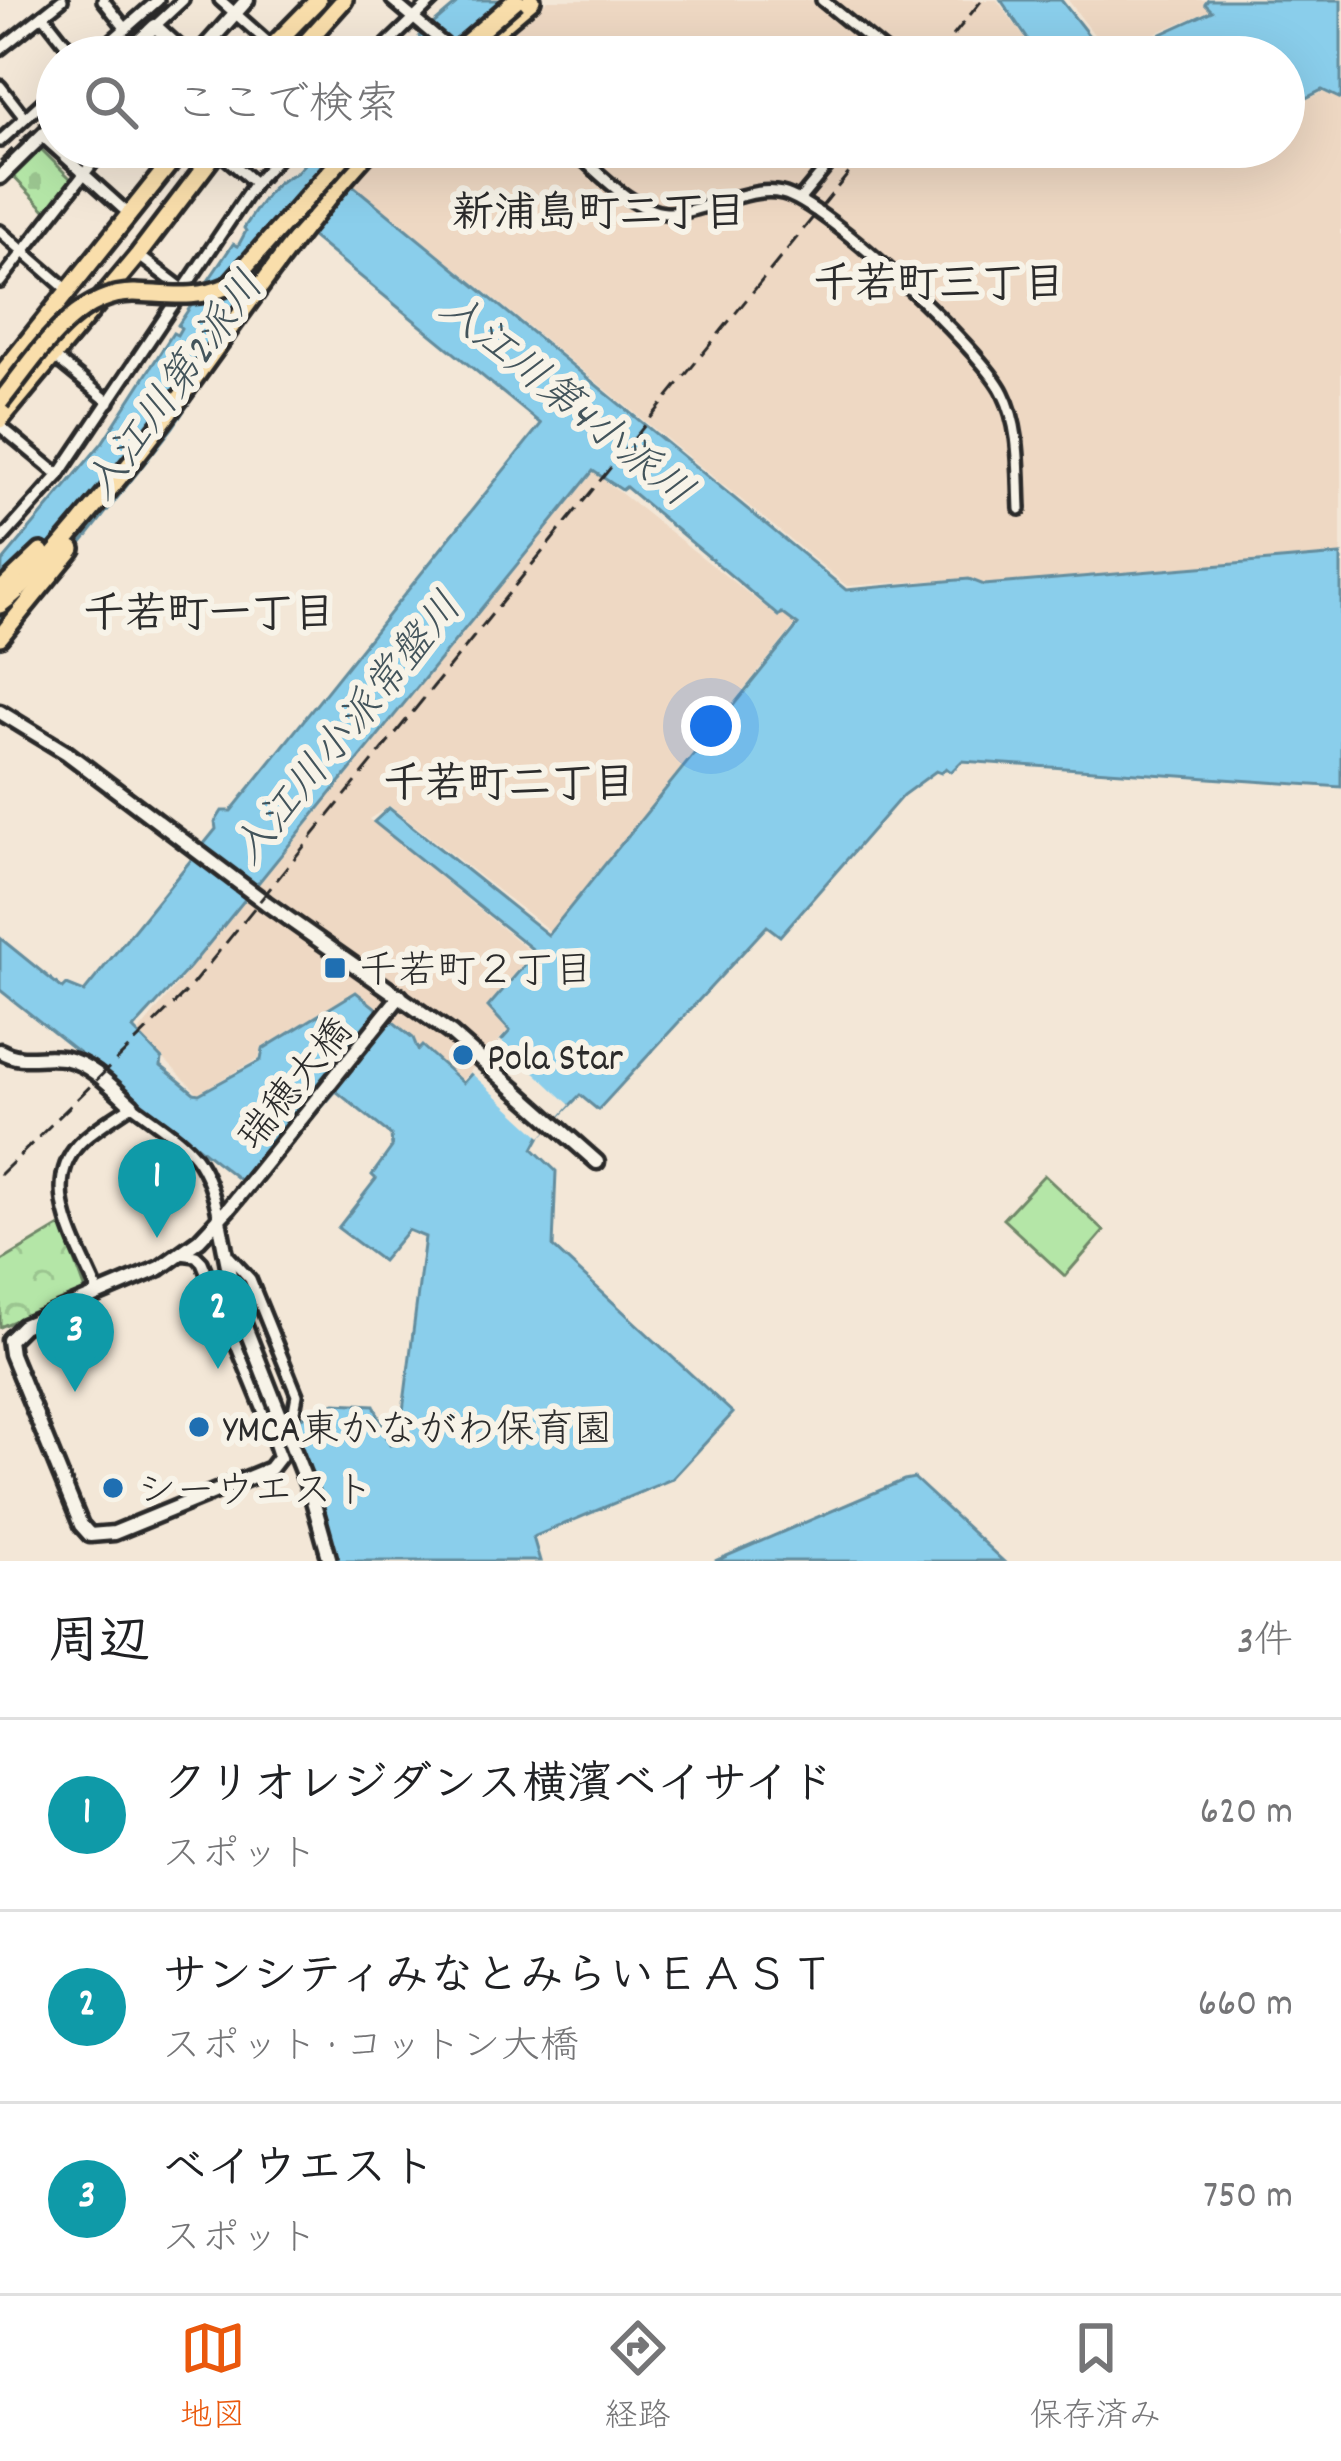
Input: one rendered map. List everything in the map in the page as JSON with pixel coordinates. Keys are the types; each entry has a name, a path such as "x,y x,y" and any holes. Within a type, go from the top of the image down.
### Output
{"highway":[{"path":"283,36 318,0"},
{"path":"309,36 330,7 344,0"},
{"path":"474,36 516,0"},
{"path":"488,36 532,0"},
{"path":"3,365 70,292 167,168"},
{"path":"0,423 204,168"},
{"path":"0,402 64,326 96,301 122,294 201,295 228,286 337,168"},
{"path":"0,591 34,560 132,448 339,168"},
{"path":"0,637 126,484 305,226 355,168"},
{"path":"125,223 141,251"},
{"path":"0,605 40,568 166,421"}],"street":[{"path":"0,49 62,0"},
{"path":"144,36 183,0"},
{"path":"220,0 254,36"},
{"path":"214,36 247,0"},
{"path":"392,0 434,36"},
{"path":"393,36 433,0"},
{"path":"822,0 866,36"},
{"path":"110,2 126,29"},
{"path":"118,36 152,2"},
{"path":"43,15 60,36"},
{"path":"154,26 167,36"},
{"path":"0,86 25,118"},
{"path":"0,141 36,108"},
{"path":"0,177 36,142"},
{"path":"74,168 125,223"},
{"path":"0,282 90,168"},
{"path":"239,168 255,183"},
{"path":"0,541 58,475 269,168"},
{"path":"595,168 639,204 662,213 686,212 756,192 780,192 800,199 903,282 992,371 1016,427 1019,509"},
{"path":"800,199 826,168"},
{"path":"0,231 70,292"},
{"path":"141,251 184,290"},
{"path":"54,356 109,402"},
{"path":"0,423 58,475"},
{"path":"0,712 67,754 400,996 597,1162"},
{"name":"瑞穂大橋","path":"219,1220 400,996"},
{"path":"1,1051 25,1061 74,1060 200,1160 219,1220 235,1301 312,1497 330,1561"},
{"path":"99,1295 63,1208 62,1180 80,1143 133,1105"},
{"path":"182,1254 202,1262 280,1456 270,1469 114,1533 88,1534 9,1343 20,1328 160,1268 219,1220"},
{"path":"223,1249 250,1279 297,1395 294,1411 277,1421 274,1437"},
{"path":"264,1414 277,1421"}],"shaded area":[{"path":"548,0 997,0 1024,36 509,36"},
{"path":"1068,0 1205,0 1203,4 1211,10 1149,36 1095,36"},
{"path":"1323,92 1341,100 1341,554 984,584 968,578 847,586 351,182 366,168 1305,168 1305,100"},
{"path":"594,472 778,617 782,613 796,624 550,931 390,806 369,819 532,953 486,1007 509,1029 461,1081 355,991 261,1048 259,1058 198,1093 138,1033"}],"green space":[{"path":"36,146 36,168 60,168 73,181 48,213 9,172"},
{"path":"1044,1175 1104,1231 1065,1276 1003,1219"},
{"path":"62,1225 86,1291 0,1327 0,1262"}],"water":[{"path":"461,0 538,0 496,36 419,36"},
{"path":"1001,0 1061,0 1089,36 1026,36"},
{"path":"1208,0 1341,0 1341,99 1322,90 1305,98 1305,36 1157,36 1212,11 1205,4"},
{"path":"301,168 363,168 350,183 846,590 969,579 984,585 1341,555 1341,787 962,761 951,772 946,768 936,771 903,795 780,936 767,926 598,1110 580,1095 540,1136 533,1149 556,1171 553,1247 733,1413 672,1479 533,1537 540,1561 327,1561 296,1449 296,1419 335,1403 374,1405 390,1445 399,1443 425,1237 408,1230 382,1261 338,1228 376,1179 372,1175 392,1147 391,1135 336,1091 251,1189 0,990 0,938 63,989 67,985 84,992 216,829 222,811 231,811 541,424 305,231 173,427 0,647 2,562 102,443 233,244 238,246 262,202","holes":["593,471 622,490 626,487 779,616 782,613 798,625 548,935 389,808 374,822 536,952 488,1007 510,1031 463,1083 422,1046 418,1050 413,1038 356,992 263,1049 261,1060 194,1093 161,1066 162,1059 133,1029 190,967"]},
{"path":"914,1478 1003,1561 715,1561 904,1480"}],"pier":[{"path":"500,1040 570,1105 541,1137 470,1072"}],"railway":[{"path":"133,36 172,0"},
{"path":"953,36 982,0"},
{"path":"0,161 36,127"},
{"path":"0,1175 187,991 853,168"}],"place":[{"name":"千若町２丁目","path":"335,968"},
{"name":"Pola Star","path":"463,1055"},
{"name":"クリオレジダンス横濱ベイサイド","path":"157,1238"},
{"name":"サンシティみなとみらいＥＡＳＴ","path":"218,1369"},
{"name":"ベイウエスト","path":"75,1392"},
{"name":"YMCA東かながわ保育園","path":"199,1427"},
{"name":"シーウエスト","path":"113,1488"}],"district":[{"name":"新浦島町二丁目","path":"599,210"},
{"name":"千若町三丁目","path":"939,281"},
{"name":"千若町一丁目","path":"209,611"},
{"name":"千若町二丁目","path":"509,781"}],"water label":[{"name":"入江川第2派川","path":"172,384"},
{"name":"入江川第4小派川","path":"568,398"},
{"name":"入江川小派常盤川","path":"345,727"}]}
